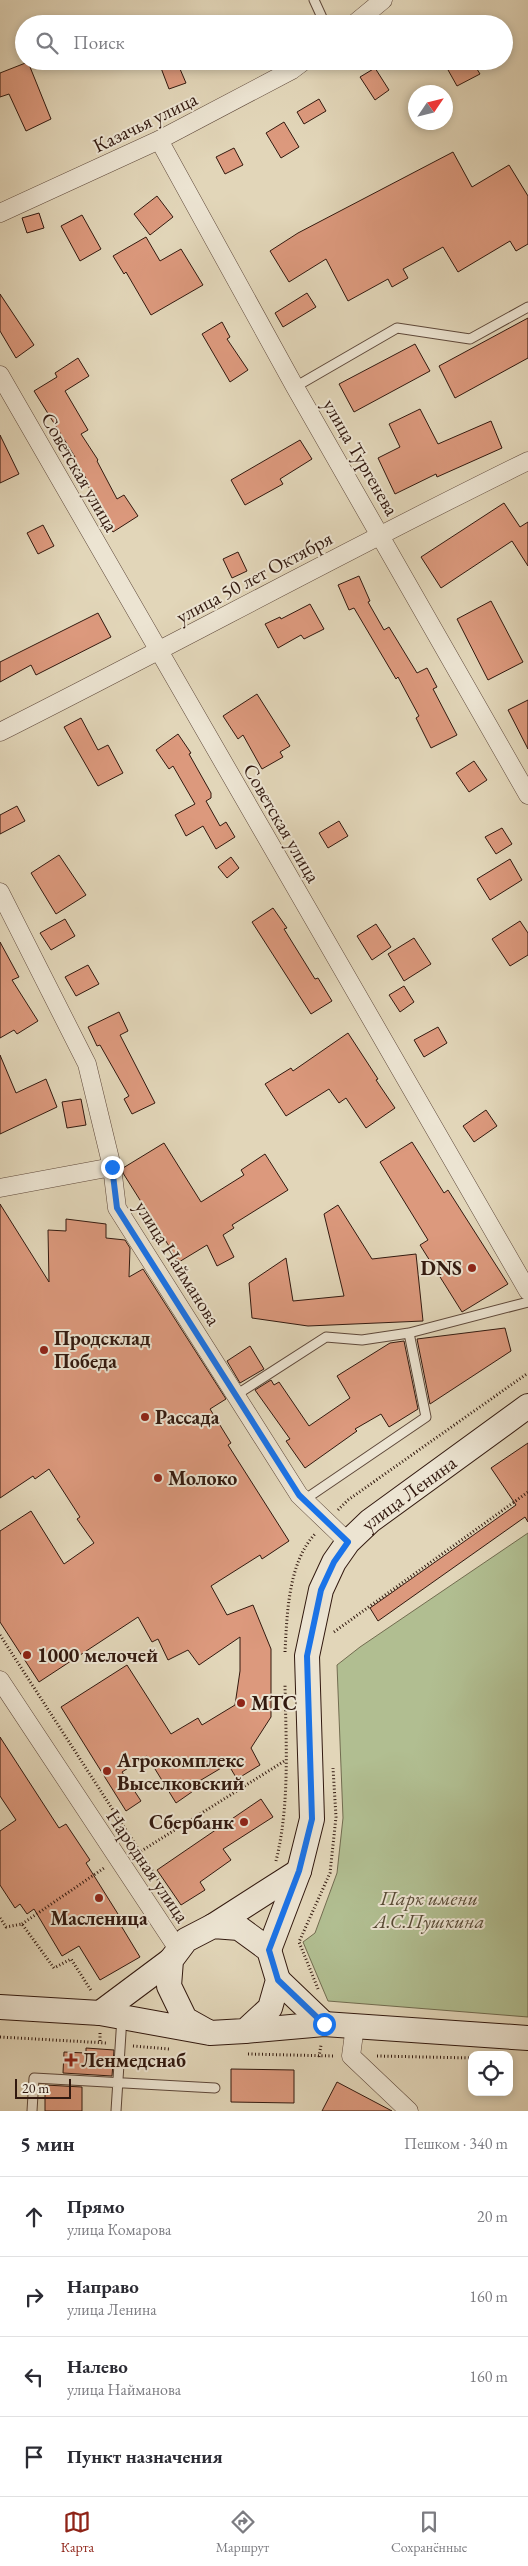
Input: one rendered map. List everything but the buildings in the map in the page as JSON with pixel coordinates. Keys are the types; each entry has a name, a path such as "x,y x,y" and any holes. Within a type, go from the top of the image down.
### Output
{"street":[{"path":"365,15 384,0"},
{"name":"Казачья улица","path":"0,213 159,140 292,70"},
{"name":"улица Тургенева","path":"159,140 295,387 528,795"},
{"name":"Советская улица","path":"0,375 528,1291"},
{"name":"улица 50 лет Октября","path":"0,732 159,652 380,533 528,460"},
{"name":"улица Найманова","path":"0,892 87,1064 112,1167 117,1208 304,1500 348,1542"},
{"path":"0,1188 112,1167"},
{"name":"улица Ленина","path":"269,1950 299,1871 312,1819 307,1656 321,1590 334,1562 348,1542 370,1521 528,1406"},
{"name":"Народная улица","path":"0,1680 121,1864 173,1949"},
{"path":"105,2007 173,1949 299,1871"},
{"path":"213,1926 239,1928 269,1950 278,1980 324,2024"},
{"path":"173,1949 169,1986 185,2019 210,2033"},
{"path":"244,2031 270,2008 278,1980"},
{"path":"0,2007 105,2007 210,2033 324,2024 528,2038"},
{"path":"355,2026 351,2056 409,2111"}],"lane":[{"path":"314,0 321,15"},
{"path":"295,387 398,328 470,339 528,307"},
{"path":"236,1395 326,1337 362,1340 409,1333 528,1302"},
{"path":"304,1500 426,1417 409,1333"},
{"path":"105,2007 118,2083 116,2111"},
{"path":"32,2111 34,2078 215,2088"}],"path":[{"path":"284,1656 288,1602 307,1543 348,1500 528,1373"},
{"path":"331,1633 528,1492"},
{"path":"0,1635 141,1851 186,1924 173,1949"},
{"path":"273,1870 282,1837 286,1760 285,1684"},
{"path":"0,1918 6,1927 22,1924 104,1868 121,1864 286,1760"},
{"path":"320,1994 299,1942 330,1873 336,1817 333,1760"},
{"path":"22,1924 54,1968 71,1959 105,2007"},
{"path":"100,1988 105,2007 100,2043"}],"green space":[{"name":"Парк имени А.С.Пушкина","path":"528,1533 528,2017 328,2001 303,1942 315,1933 337,1873 343,1818 337,1665 360,1647"}],"place":[{"name":"DNS","path":"472,1268"},
{"name":"Продсклад Победа","path":"44,1350"},
{"name":"Рассада","path":"145,1417"},
{"name":"Молоко","path":"158,1478"},
{"name":"1000 мелочей","path":"27,1655"},
{"name":"МТС","path":"241,1703"},
{"name":"Агрокомплекс Выселковский","path":"107,1771"},
{"name":"Сбербанк","path":"244,1822"},
{"name":"Масленица","path":"99,1898"},
{"name":"Ленмедснаб","path":"71,2060"}],"route":[{"path":"112,1167 117,1208 299,1495 326,1523 348,1542 334,1562 321,1590 307,1656 312,1819 299,1871 269,1950 278,1980 324,2024"}]}
